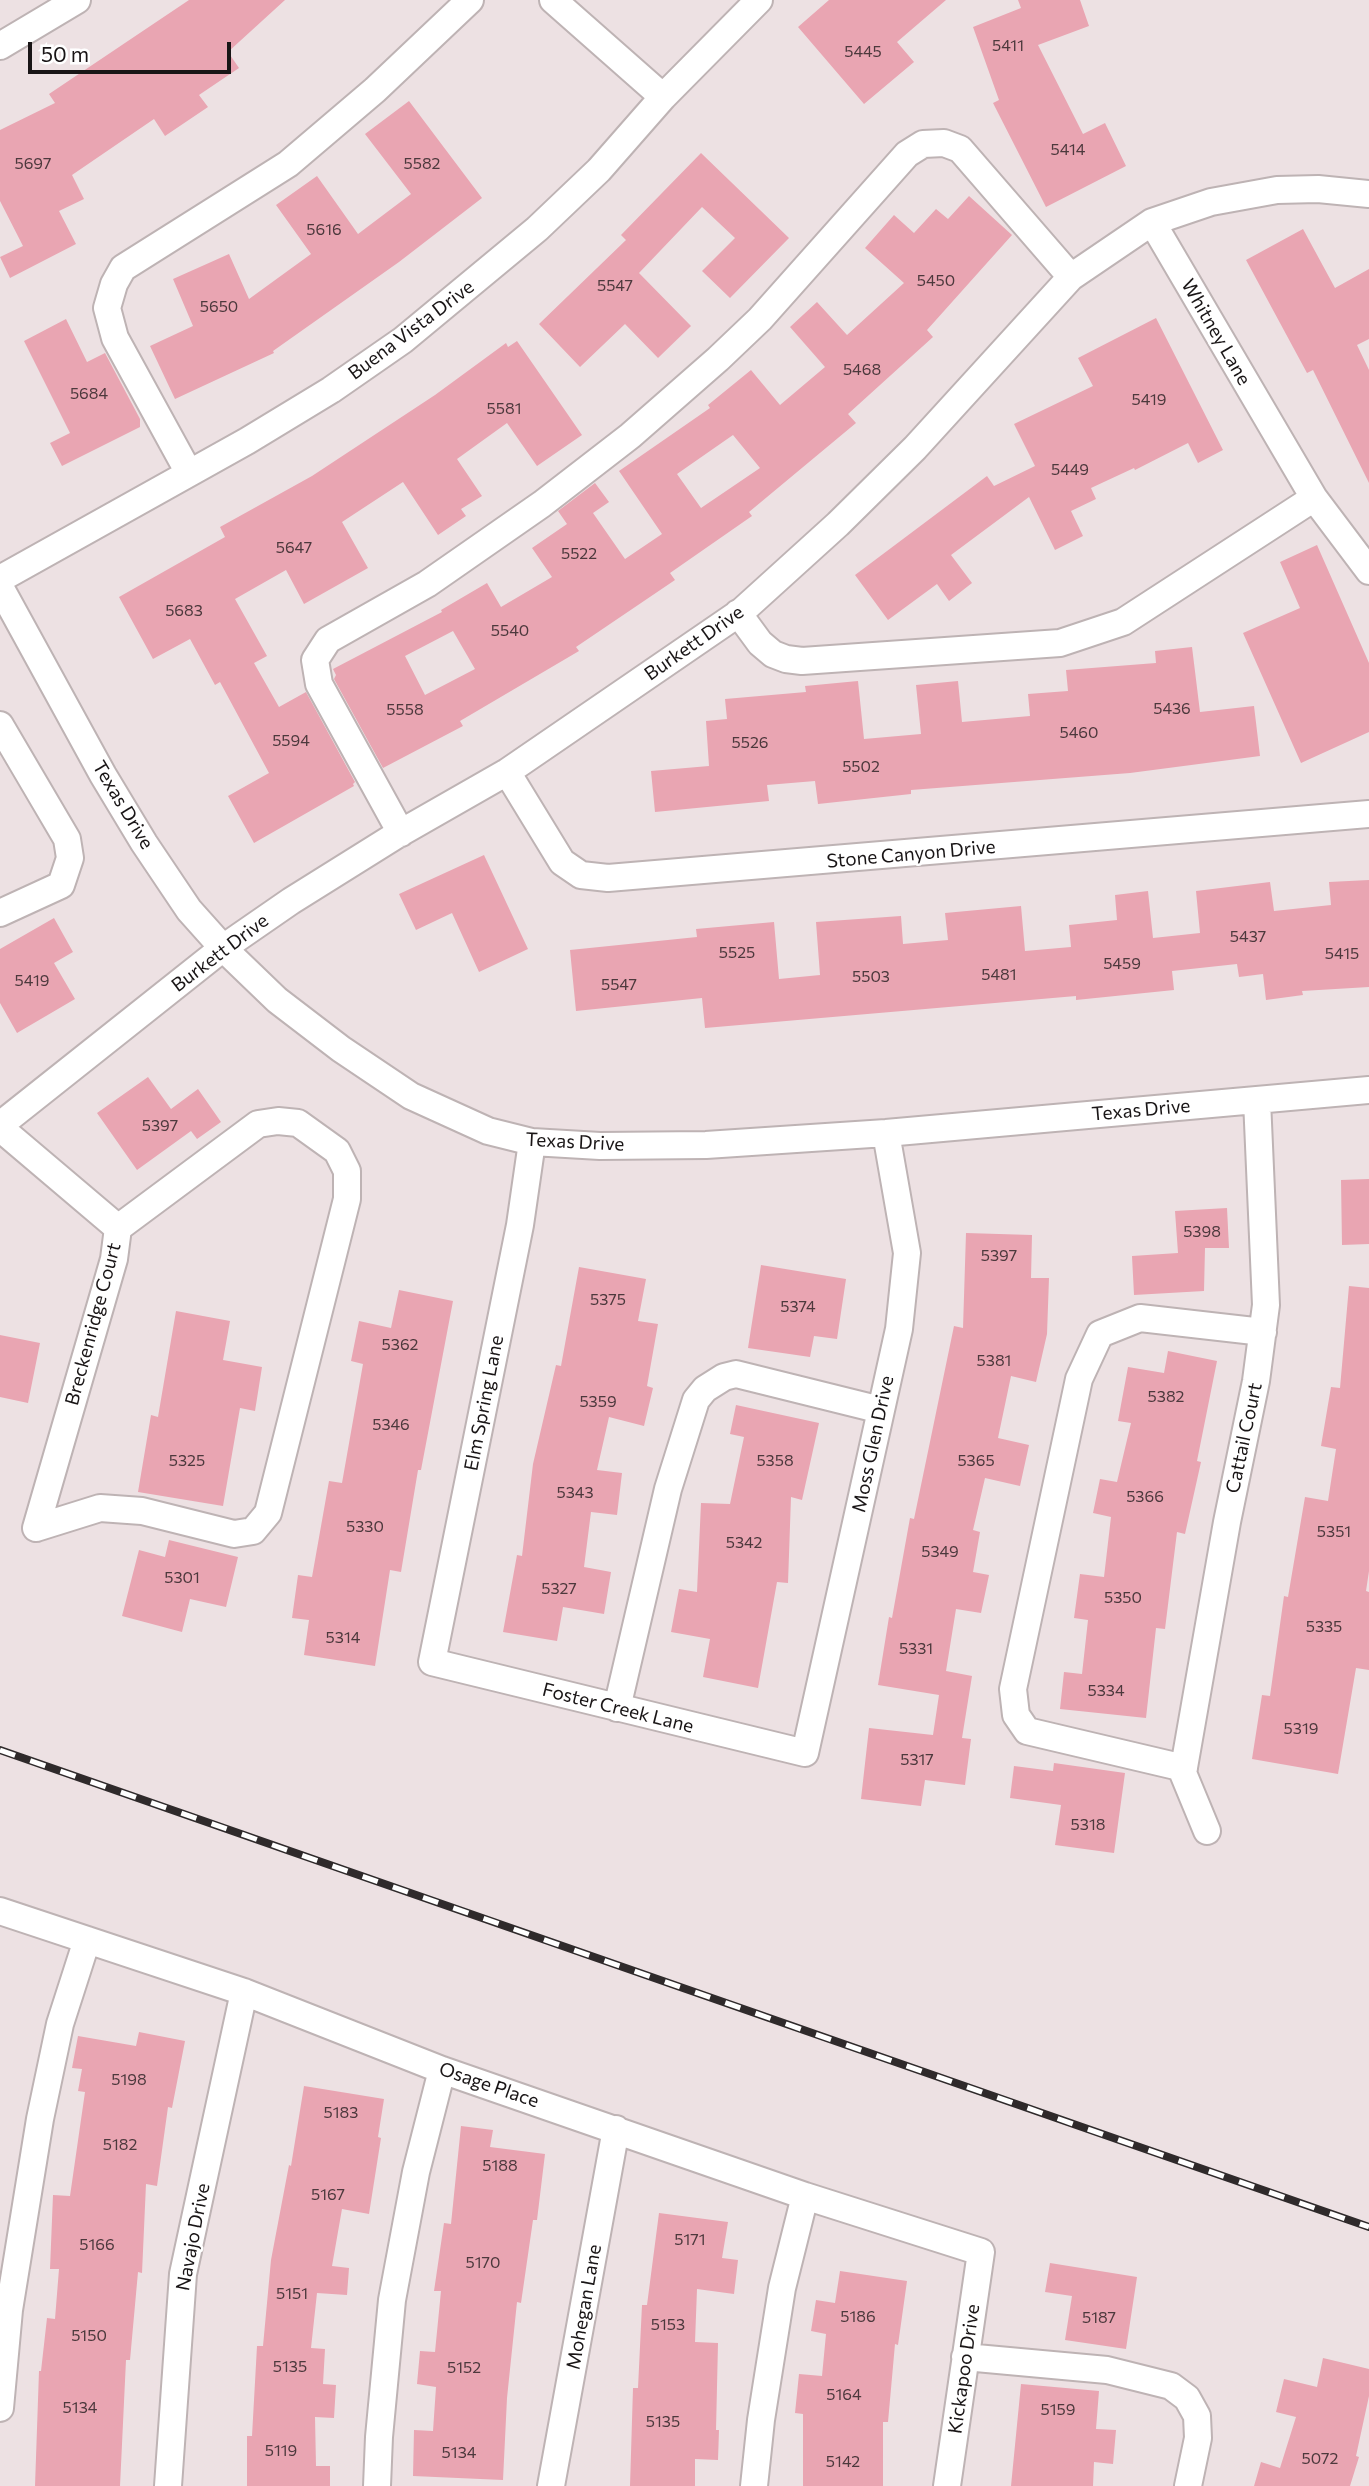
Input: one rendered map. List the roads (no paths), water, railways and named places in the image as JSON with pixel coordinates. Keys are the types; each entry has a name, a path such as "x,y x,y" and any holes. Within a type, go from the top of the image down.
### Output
{"street":[{"path":"0,46 77,0"},
{"path":"189,474 115,338 107,308 118,276 123,268 288,164 375,90 470,0"},
{"path":"553,0 663,97"},
{"name":"Buena Vista Drive","path":"0,579 189,474 331,390 403,340 537,229 598,170 663,97 759,0"},
{"path":"401,832 319,684 316,660 328,640 427,584 542,504 630,436 719,359 760,319 907,154 923,144 944,143 960,149 1070,277"},
{"name":"Burkett Drive","path":"0,1127 223,948 291,901 401,832 507,772 738,613 838,524 915,448 1070,277 1152,222 1211,202 1277,190 1318,189 1369,194"},
{"name":"Whitney Lane","path":"1152,222 1279,442 1314,498 1369,571"},
{"path":"738,613 760,643 773,654 802,661 1060,643 1123,622 1314,498"},
{"name":"Texas Drive","path":"0,587 103,775 144,843 189,910 223,948 277,1000 341,1049 411,1096 488,1132 532,1142 600,1146 706,1145 886,1133 1369,1090"},
{"path":"0,725 67,839 70,858 61,885 0,914"},
{"name":"Stone Canyon Drive","path":"507,772 562,862 581,875 608,878 1369,814"},
{"name":"Cattail Court","path":"1184,1771 1227,1522 1256,1381 1266,1305 1257,1100"},
{"name":"Breckenridge Court","path":"278,1121 298,1123 337,1151 347,1171 347,1199 268,1513 253,1531 234,1534 142,1511 100,1508 36,1528 114,1259 118,1228 258,1125 278,1121"},
{"name":"Breckenridge Court","path":"0,1127 118,1228"},
{"name":"Moss Glen Drive","path":"805,1753 899,1329 907,1253 886,1133"},
{"name":"Elm Spring Lane","path":"432,1662 517,1238 532,1142"},
{"path":"1207,1831 1184,1771 1027,1731 1016,1714 1013,1689 1079,1378 1100,1334 1140,1318 1263,1332"},
{"path":"617,1708 668,1489 696,1400 705,1389 724,1377 736,1374 881,1410"},
{"name":"Foster Creek Lane","path":"432,1662 805,1753"},
{"name":"Osage Place","path":"0,1910 244,1992 442,2070 805,2196 981,2252"},
{"path":"0,2408 9,2310 40,2119 60,2024 87,1940"},
{"name":"Navajo Drive","path":"168,2486 183,2274 244,1992"},
{"path":"377,2486 392,2300 416,2172 442,2070"},
{"name":"Mohegan Lane","path":"551,2486 616,2129"},
{"path":"754,2486 761,2420 782,2288 805,2196"},
{"name":"Kickapoo Drive","path":"947,2486 981,2252"},
{"path":"965,2357 1107,2370 1171,2386 1187,2398 1197,2416 1198,2438 1188,2486"}],"railway":[{"path":"0,1750 1369,2227"}]}
